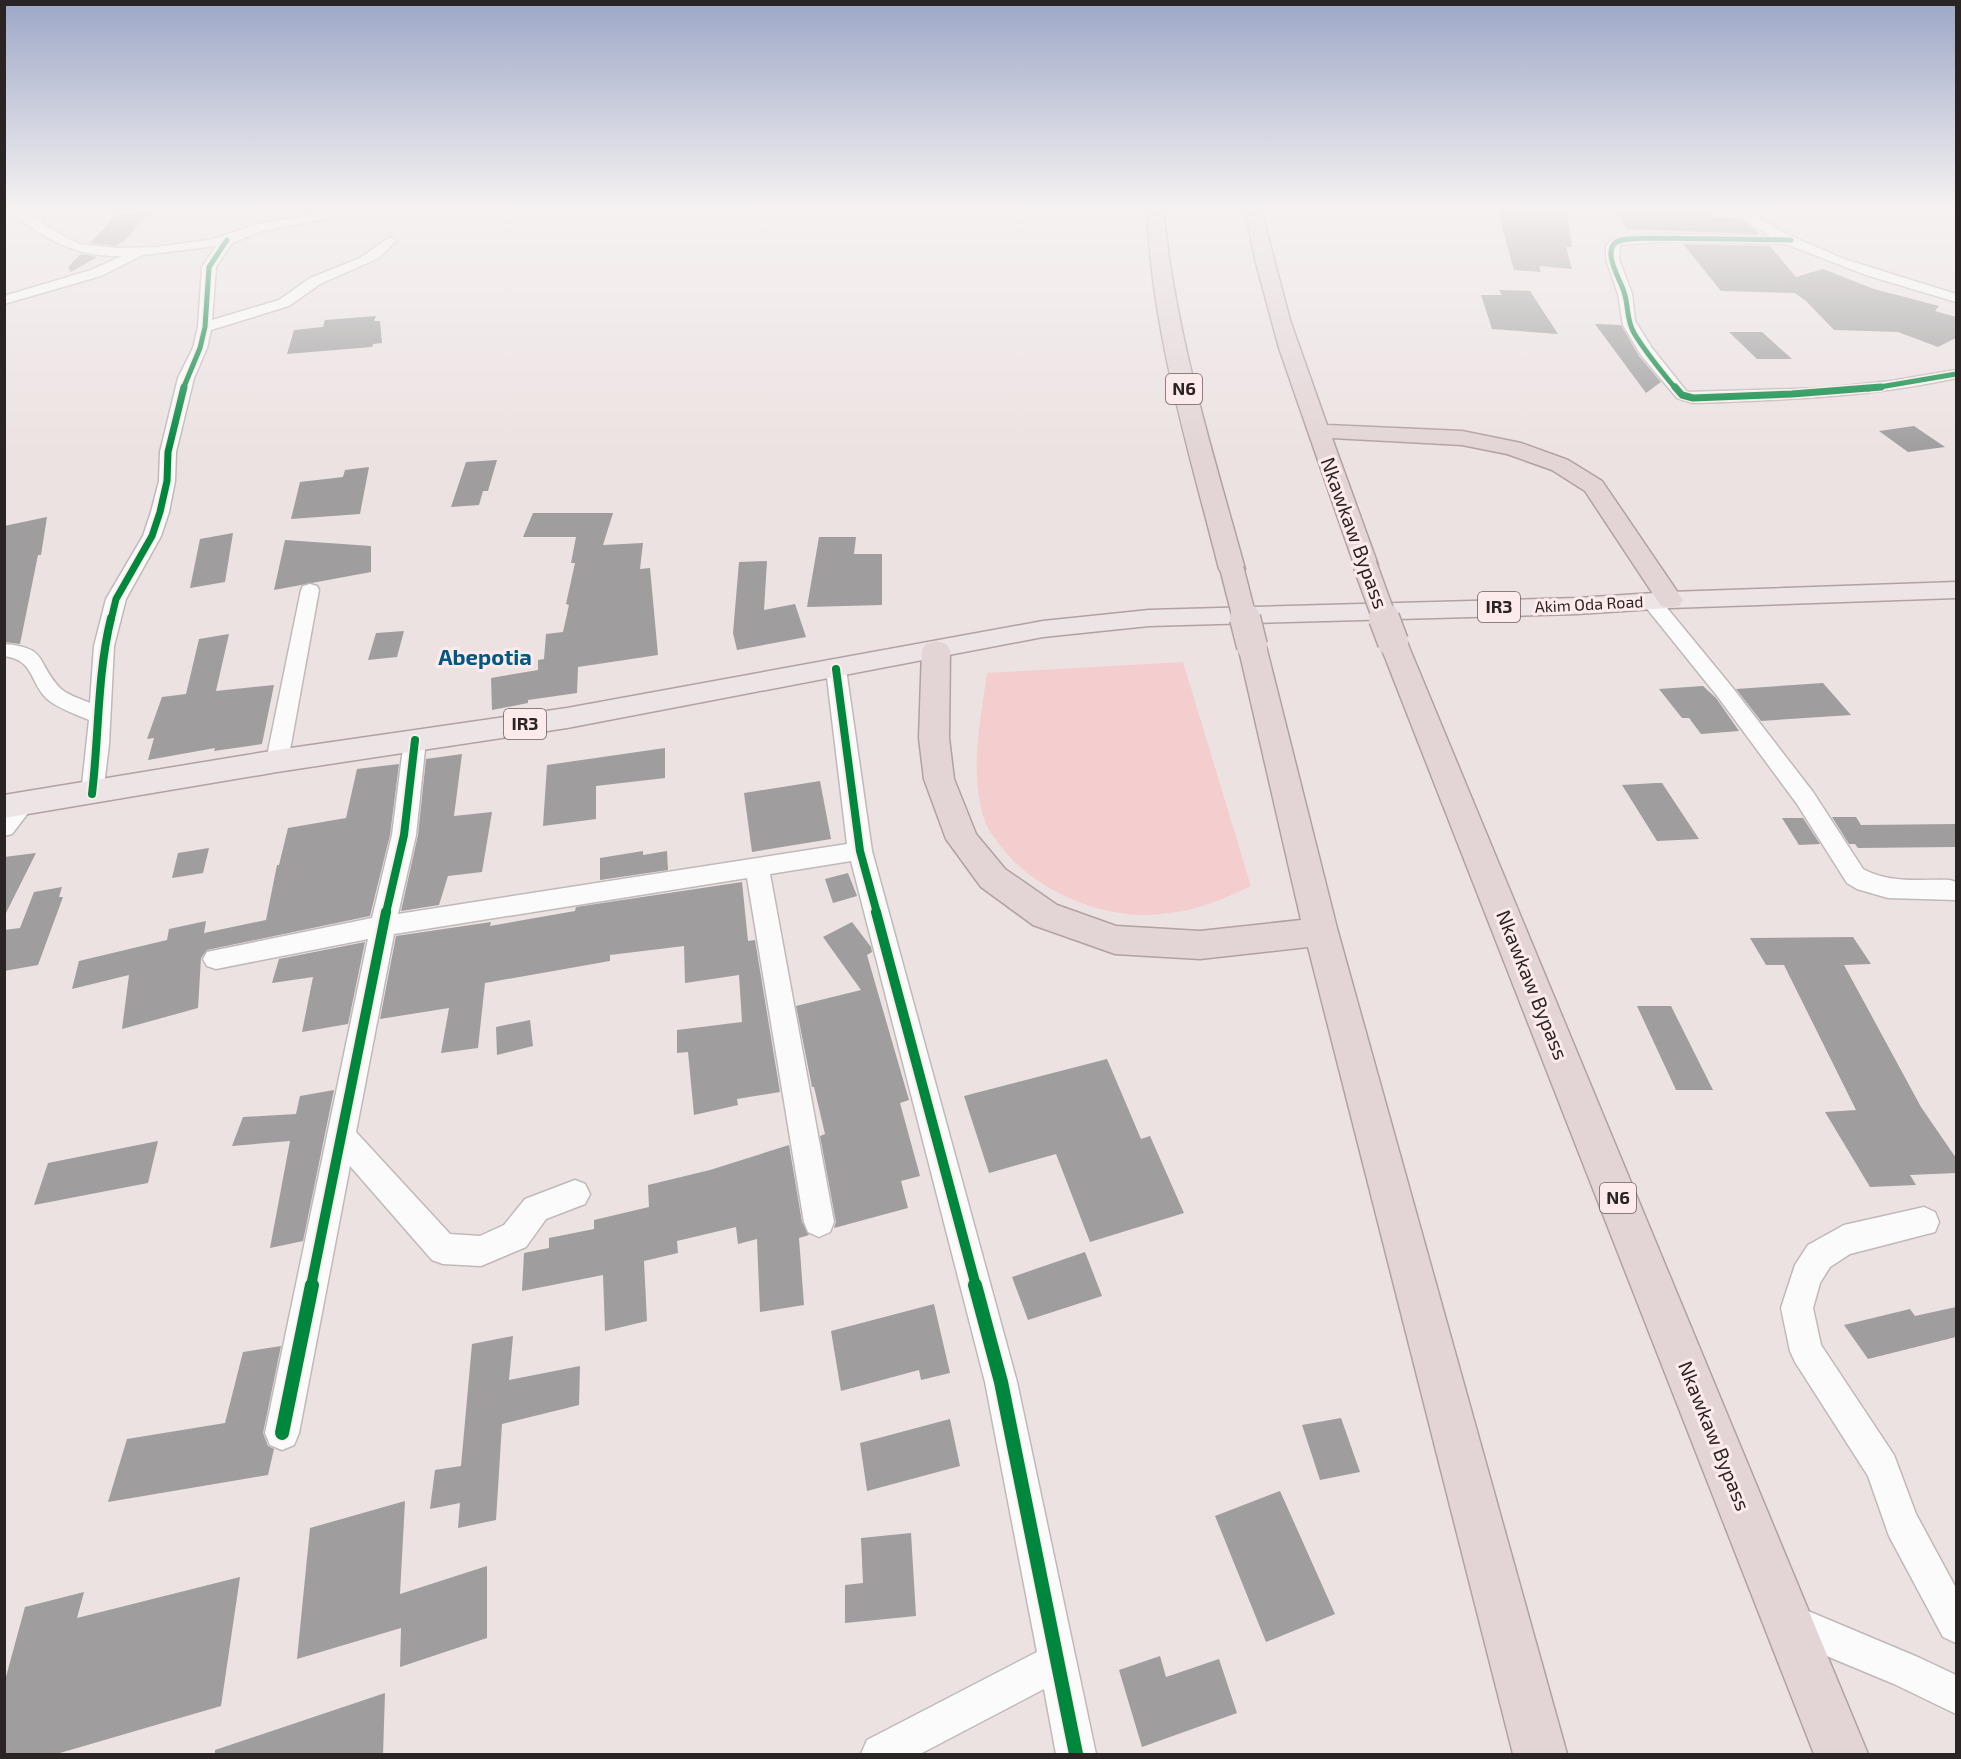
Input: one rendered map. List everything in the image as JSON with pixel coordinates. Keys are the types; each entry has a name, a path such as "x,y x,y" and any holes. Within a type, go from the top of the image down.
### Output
{"highway":[{"name":"N6","path":"1165,288 1192,426 1208,475 1252,646 1321,932 1540,1755"},
{"name":"Nkawkaw Bypass","path":"1271,288 1318,431 1349,511 1365,565 1393,642 1841,1755"},
{"path":"1318,431 1462,438 1513,447 1560,465 1594,486 1661,600"},
{"path":"936,650 934,738 939,779 962,839 993,878 1046,915 1115,940 1200,945 1321,932"}],"main road":[{"name":"Akim Oda Road","path":"936,650 1042,630 1149,618 1577,606 1661,600 1956,590"},
{"name":"IR3","path":"14,805 92,794 277,761 567,718 936,650"}],"street":[{"path":"4,300 45,288"},
{"path":"92,794 98,744 104,646 116,599 152,536 160,512 167,481 168,452 186,378 200,348 205,327 208,288"},
{"path":"205,327 284,303 294,299 306,288"},
{"path":"1623,288 1629,324 1682,395 1693,398 1859,389 1916,383 1956,374"},
{"path":"1925,288 1956,298"},
{"path":"277,761 310,590"},
{"path":"1661,600 1725,692 1805,798 1856,876 1867,884 1879,887 1956,891"},
{"path":"4,650 23,652 31,658 54,694 99,716"},
{"path":"836,669 860,851 1001,1382 1076,1755"},
{"path":"282,1433 383,926 404,835 415,741"},
{"path":"4,828 14,805"},
{"path":"216,959 383,926 860,851"},
{"path":"758,867 819,1222"},
{"path":"342,1137 443,1249 482,1251 514,1236 536,1209 575,1194"},
{"path":"1924,1222 1844,1240 1819,1256 1806,1276 1797,1308 1806,1351 1882,1467 1902,1523 1956,1624"},
{"path":"1789,1622 1897,1666 1956,1695"},
{"path":"881,1755 1058,1660"}],"shaded area":[{"path":"1183,662 1251,886 1196,908 1173,913 1138,915 1092,907 1069,898 1028,874 1011,858 990,832 980,804 977,748 987,673"}],"building":[{"path":"1719,288 1872,288 1939,306 1935,311 1956,317 1956,338 1938,347 1898,332 1834,330 1795,293 1721,291"},
{"path":"1499,290 1530,291 1558,334 1492,329 1481,295 1502,295"},
{"path":"376,316 374,321 380,321 382,343 373,344 372,347 287,354 294,330 323,327 325,320"},
{"path":"1595,324 1621,325 1639,356 1661,382 1646,393"},
{"path":"1729,332 1762,332 1792,359 1757,359"},
{"path":"1914,426 1945,447 1908,452 1879,431"},
{"path":"497,460 488,491 483,491 479,505 451,507 466,462"},
{"path":"369,467 360,514 291,519 300,482 343,477 345,470"},
{"path":"533,513 613,513 603,545 643,543 640,569 650,568 658,655 578,667 577,693 528,700 528,703 492,710 491,678 538,670 538,660 544,659 546,634 563,632 569,605 566,604 575,563 571,563 576,537 523,537"},
{"path":"47,517 41,555 38,555 20,644 4,642 4,526"},
{"path":"233,533 225,582 190,588 200,539"},
{"path":"819,537 856,537 854,554 882,554 882,605 807,607"},
{"path":"285,540 371,546 371,572 274,590"},
{"path":"767,561 764,610 795,604 806,637 737,650 733,633 739,562"},
{"path":"404,631 397,657 368,660 376,633"},
{"path":"229,634 216,691 274,685 262,744 214,751 215,748 148,760 154,738 147,739 162,697 186,694 199,639"},
{"path":"1823,683 1851,715 1761,721 1736,689"},
{"path":"1703,686 1716,698 1739,731 1701,734 1689,718 1682,718 1659,689"},
{"path":"665,748 665,778 596,786 596,819 543,826 547,765"},
{"path":"462,754 454,816 492,812 482,872 448,876 439,905 401,911 418,835 426,759"},
{"path":"399,764 390,835 370,916 207,950 201,958 198,1008 122,1029 129,975 72,989 79,961 167,940 169,929 206,921 204,933 266,920 277,865 279,865 288,828 346,818 357,769"},
{"path":"820,781 831,839 752,852 744,793"},
{"path":"1662,783 1699,839 1657,841 1622,785"},
{"path":"1832,817 1856,817 1861,825 1956,824 1956,847 1858,848 1855,844 1849,844"},
{"path":"1782,818 1803,818 1820,844 1799,845"},
{"path":"209,848 203,873 172,878 178,853"},
{"path":"643,851 643,855 667,851 668,870 600,880 600,858"},
{"path":"36,853 4,917 4,857"},
{"path":"848,873 857,896 833,903 825,879"},
{"path":"742,882 748,941 755,940 780,1092 737,1099 738,1105 694,1115 688,1052 677,1053 677,1030 742,1022 739,975 685,983 684,946 610,955 610,961 485,983 478,1048 441,1053 449,1008 380,1019 396,936 491,922 490,926 575,911 576,907"},
{"path":"62,887 59,897 63,897 38,965 4,971 4,930 20,928 34,892"},
{"path":"852,922 871,947 872,952 867,955 909,1100 900,1103 920,1176 901,1181 908,1208 834,1228 836,1222 820,1136 825,1134 814,1087 812,1087 796,1006 861,990 823,937"},
{"path":"1853,937 1871,964 1844,965 1921,1107 1956,1158 1956,1173 1910,1175 1916,1185 1870,1187 1825,1112 1856,1110 1784,965 1766,965 1750,938"},
{"path":"365,942 348,1024 302,1032 313,977 272,983 279,959"},
{"path":"1637,1006 1671,1006 1713,1090 1676,1090"},
{"path":"530,1020 533,1046 497,1055 496,1027"},
{"path":"1107,1059 1141,1139 1150,1136 1184,1213 1090,1242 1056,1154 989,1173 964,1096"},
{"path":"334,1090 303,1241 270,1248 290,1141 232,1146 243,1117 296,1114 300,1096"},
{"path":"158,1141 148,1183 34,1205 48,1163"},
{"path":"789,1145 802,1222 809,1235 799,1238 804,1305 760,1312 757,1239 738,1244 736,1227 677,1241 678,1253 644,1261 647,1321 605,1331 603,1275 522,1291 524,1253 549,1248 549,1238 594,1229 594,1220 649,1207 648,1185 710,1170"},
{"path":"1085,1252 1102,1296 1028,1320 1012,1277"},
{"path":"934,1304 950,1373 921,1380 919,1370 841,1391 831,1331"},
{"path":"1956,1307 1956,1337 1868,1359 1844,1325 1910,1309 1915,1316"},
{"path":"513,1336 509,1380 580,1366 579,1405 502,1424 496,1520 458,1528 460,1503 430,1509 435,1470 461,1466 472,1344"},
{"path":"281,1346 263,1433 268,1446 274,1449 268,1475 108,1502 127,1439 225,1423 243,1352"},
{"path":"1341,1418 1360,1472 1320,1480 1302,1425"},
{"path":"950,1419 960,1466 867,1491 860,1443"},
{"path":"1280,1491 1335,1614 1266,1642 1215,1516"},
{"path":"405,1501 400,1594 487,1566 487,1638 400,1667 401,1628 297,1659 310,1528"},
{"path":"911,1533 916,1616 845,1623 845,1585 863,1583 861,1538"},
{"path":"240,1577 221,1706 53,1755 4,1755 4,1684 25,1607 84,1592 77,1618"},
{"path":"1160,1656 1166,1677 1219,1659 1237,1713 1142,1747 1119,1670"},
{"path":"385,1693 383,1755 215,1755 215,1750"}],"cycle path":[{"path":"92,794 98,744 104,646 116,599 152,536 160,512 167,481 168,452 186,378 200,348 205,327 208,288"},
{"path":"1623,288 1628,321 1634,333 1661,371 1682,395 1693,398 1859,390 1956,374"},
{"path":"836,669 860,851 1001,1382 1076,1754"},
{"path":"282,1433 383,926 404,835 415,740"}],"district":[{"name":"Abepotia","path":"485,657"}]}
